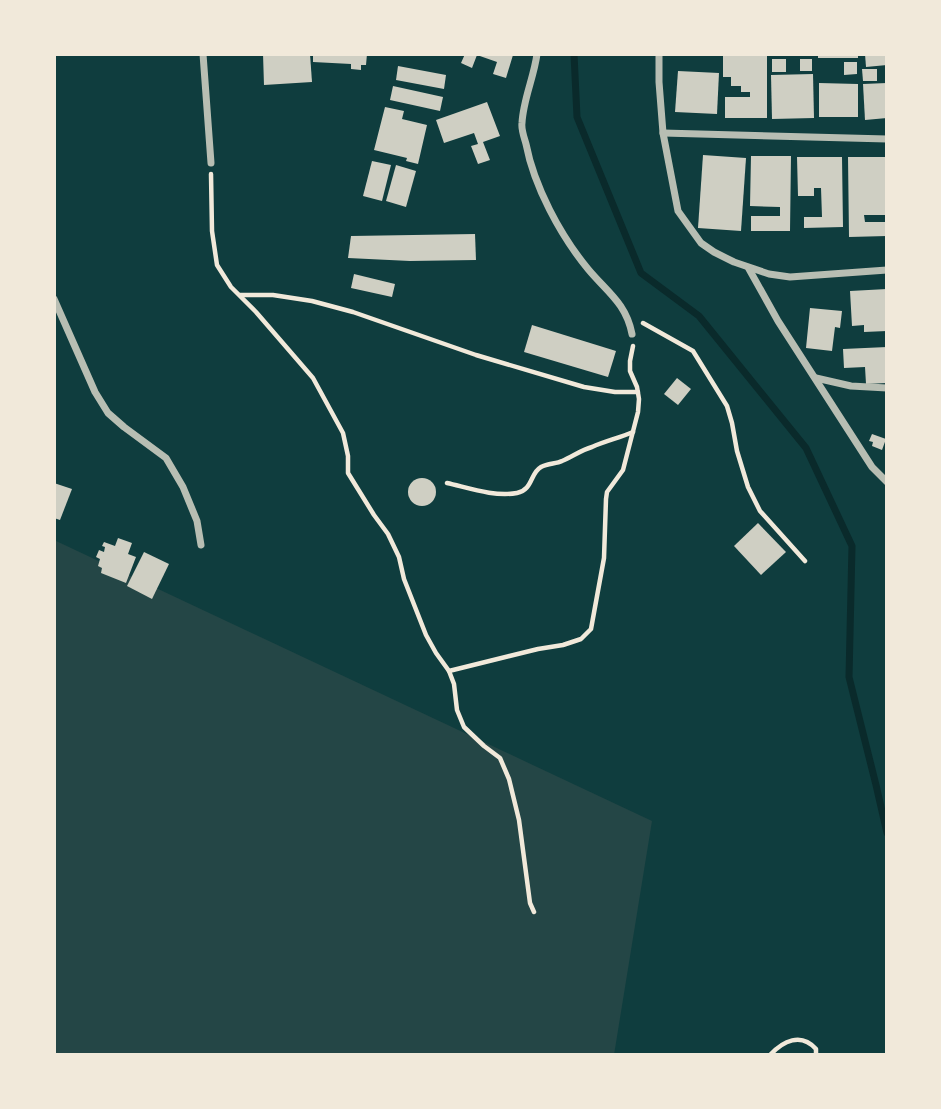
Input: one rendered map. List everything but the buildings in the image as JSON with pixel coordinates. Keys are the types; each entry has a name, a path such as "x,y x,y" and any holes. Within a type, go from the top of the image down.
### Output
{"street":[{"path":"204,54 211,163"},
{"path":"537,54 522,124 528,156 550,211 562,232 581,261 619,303 630,321 632,334"},
{"path":"659,54 663,133 678,211 701,243 749,269 769,274 790,277 887,270"},
{"path":"663,133 887,139"},
{"path":"749,269 778,321 872,467 887,482"},
{"path":"54,299 95,391 108,413 166,458 183,487 197,520 201,545"},
{"path":"815,378 851,386 887,388"}],"path":[{"path":"211,163 212,231 217,265 231,287 313,378 343,433 348,456 348,473 388,534 399,558 404,579 426,635 449,671 454,684 457,710 464,727 500,758 509,779 519,820 530,903 534,912"},
{"path":"239,295 273,295 312,301 584,387 615,392 638,392"},
{"path":"626,314 693,351 727,406 748,487 760,510 805,561"},
{"path":"449,671 563,645 581,639 591,629 604,558 607,492 623,470 638,412 638,392 630,371 632,334"},
{"path":"447,483 502,494 519,493 530,485 538,468 558,463 593,446 634,432"},
{"path":"770,1055 786,1042 799,1039 809,1041 816,1049 816,1055"}],"shaded area":[{"path":"54,540 652,821 614,1055 54,1055"}],"waterway":[{"path":"574,54 577,117 641,273 699,316 806,448 852,546 849,677 887,833"}]}
